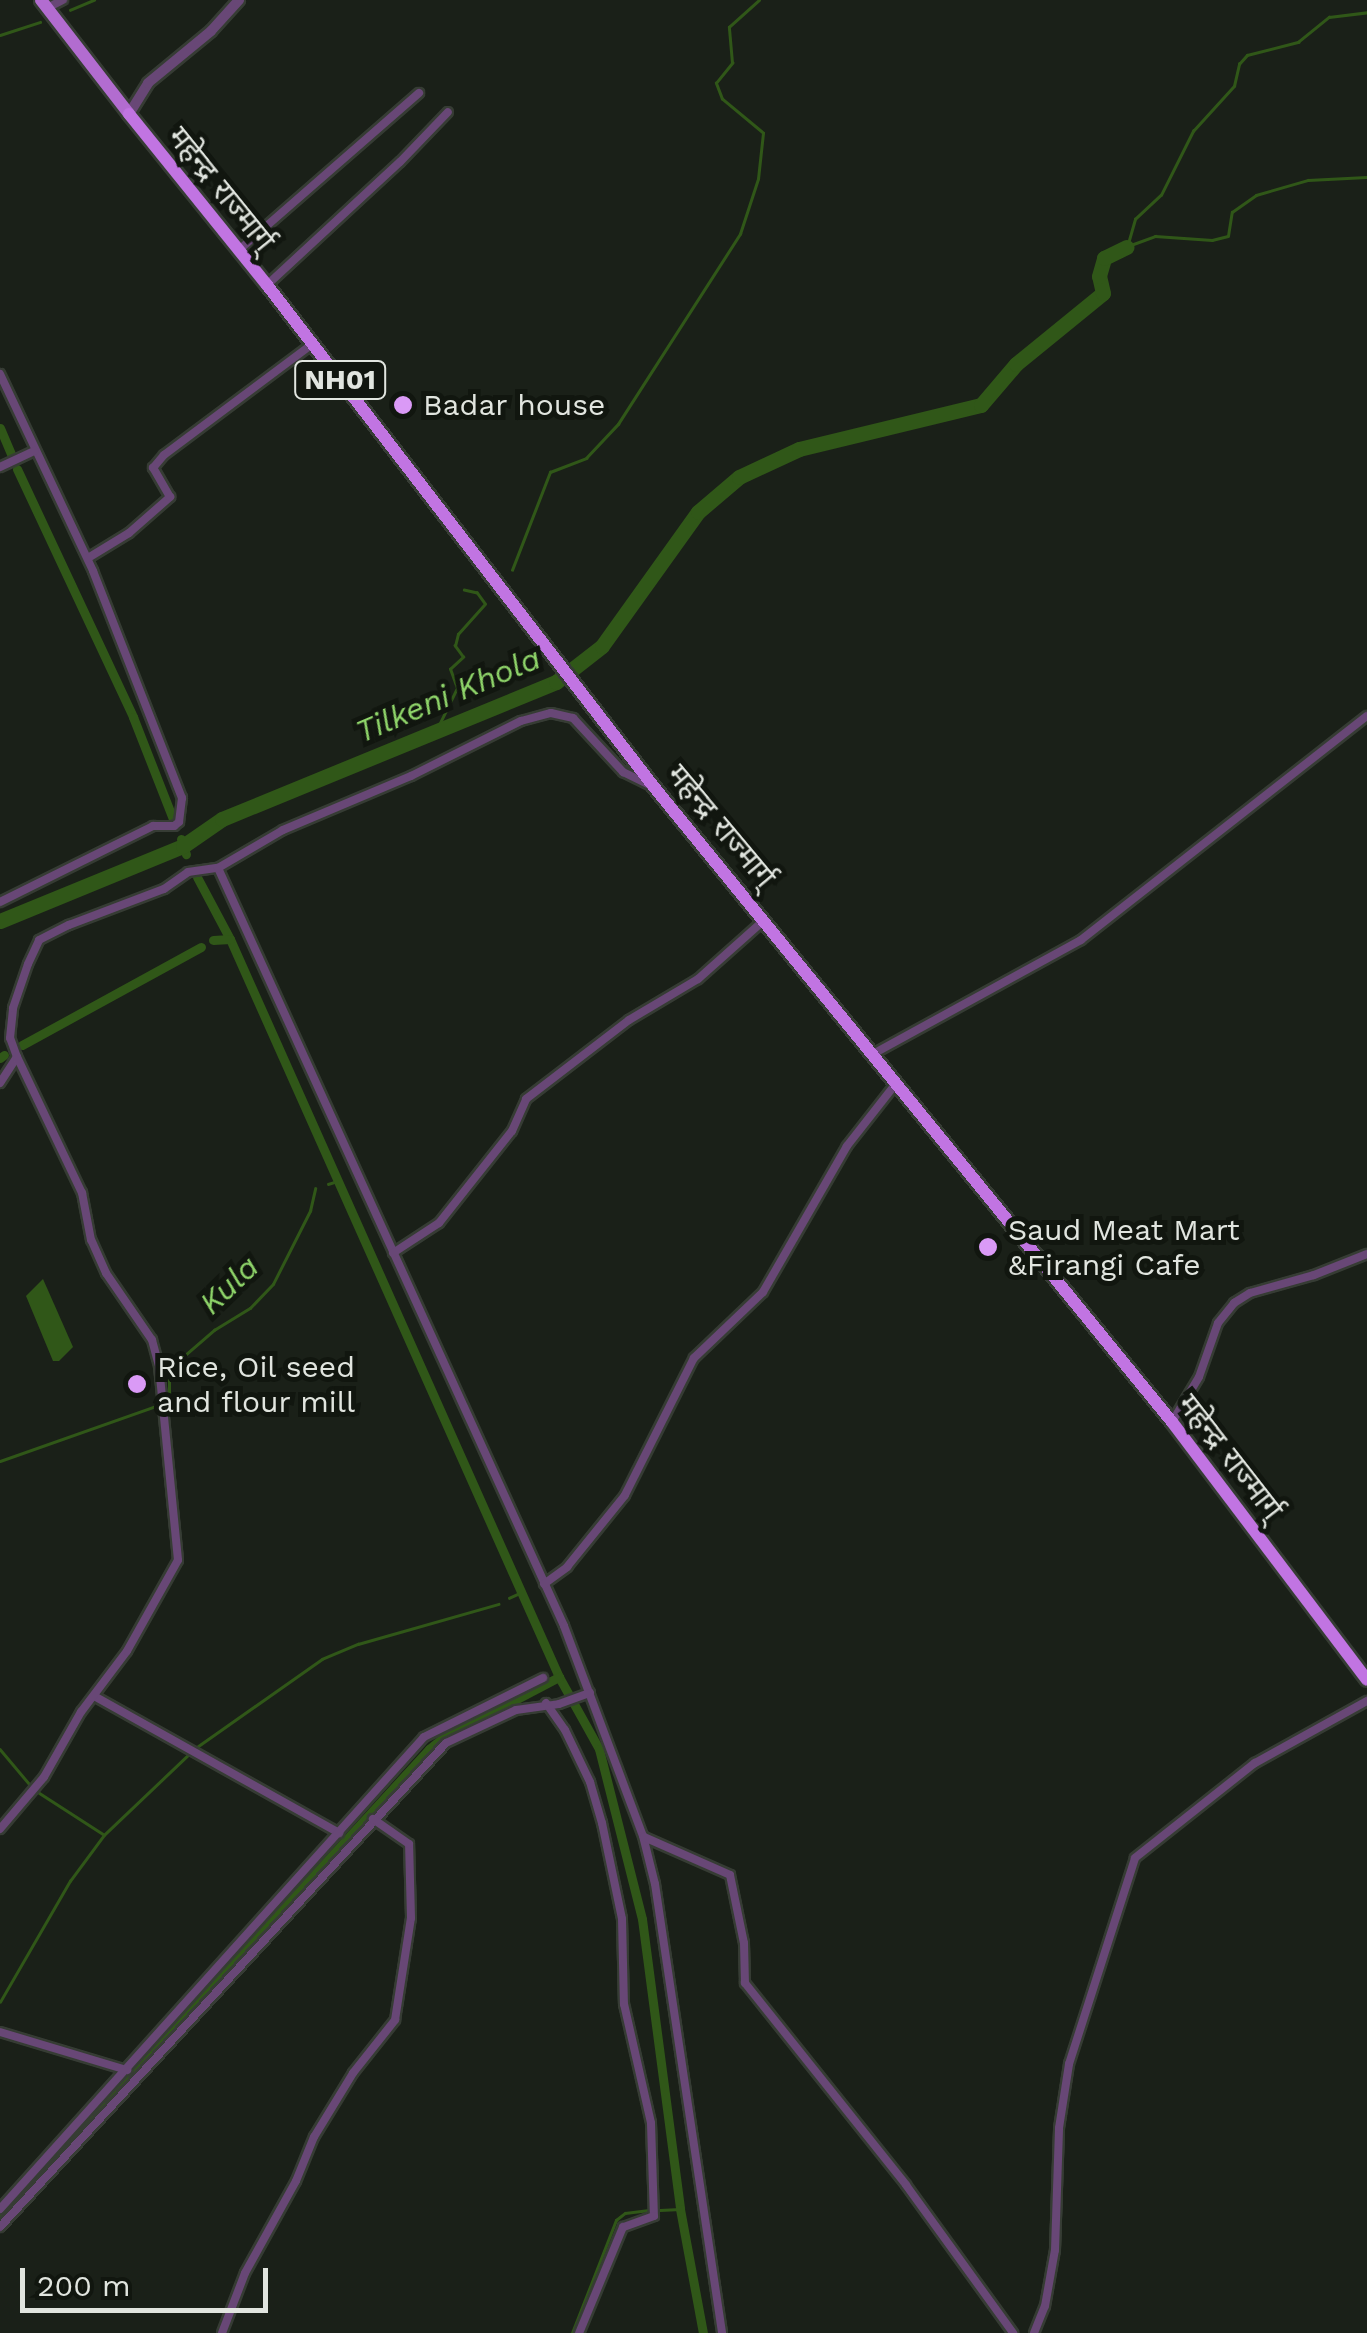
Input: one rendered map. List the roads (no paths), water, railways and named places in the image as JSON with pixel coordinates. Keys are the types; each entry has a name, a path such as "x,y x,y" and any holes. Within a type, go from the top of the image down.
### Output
{"highway":[{"name":"महेन्द्र राज्मार्ग्","path":"129,114 267,285 654,786 766,919 894,1086 1172,1422 1367,1680"}],"main road":[{"name":"महेन्द्र राज्मार्ग्","path":"44,4 129,114"}],"street":[{"path":"44,4 63,0"},
{"path":"129,114 148,83 211,31 239,0"},
{"path":"239,250 418,92"},
{"path":"267,285 448,112"},
{"path":"88,558 130,532 170,497 153,468 164,456 312,345"},
{"path":"0,374 88,558 182,798 179,822 137,833 0,902"},
{"path":"1,465 34,451"},
{"path":"0,1829 44,1776 127,1652 178,1560 160,1366 152,1340 106,1273 91,1240 82,1192 10,1038 12,1008 39,940 164,889 188,872 218,868 283,830 411,776 521,721 551,713 573,718 624,772 654,786"},
{"path":"871,1055 1081,940 1367,716"},
{"path":"218,868 370,1194 393,1253 544,1584 643,1836 655,1884 722,2333"},
{"path":"393,1253 439,1223 512,1130 526,1099 629,1020 698,979 766,919"},
{"path":"0,1083 17,1056"},
{"path":"544,1584 566,1566 625,1495 694,1358 762,1292 847,1146 894,1086"},
{"path":"1172,1422 1198,1377 1218,1323 1234,1303 1250,1293 1314,1276 1367,1254"},
{"path":"0,2209 424,1737 543,1678"},
{"path":"0,2228 446,1743 516,1710 562,1703 590,1693"},
{"path":"94,1696 338,1832"},
{"path":"1034,2333 1044,2306 1054,2250 1059,2128 1069,2064 1134,1858 1255,1763 1367,1700"},
{"path":"546,1703 565,1730 590,1782 602,1823 622,1919 624,2004 651,2123 654,2216 623,2227 579,2333"},
{"path":"222,2333 246,2272 296,2182 314,2137 353,2073 395,2020 410,1918 409,1844 373,1819"},
{"path":"643,1836 730,1875 744,1943 744,1983 906,2185 1013,2333"},
{"path":"0,2032 127,2070"}],"waterway":[{"path":"70,10 94,0"},
{"path":"512,570 550,472 586,458 618,424 740,234 758,179 763,133 722,99 716,83 732,63 729,27 759,0"},
{"path":"1127,247 1135,219 1161,195 1193,131 1234,86 1239,64 1247,55 1298,42 1329,17 1367,12"},
{"path":"0,35 40,22"},
{"path":"1128,246 1155,236 1212,240 1228,236 1232,212 1256,195 1308,180 1367,177"},
{"name":"Tilkeni Khola","path":"0,921 183,846 222,819 556,682 602,646 698,512 739,477 799,449 981,405 1016,364 1103,293 1099,276 1104,258 1127,247"},
{"path":"0,428 11,454"},
{"path":"17,469 133,717 173,819"},
{"path":"437,729 457,688 450,669 463,657 455,646 458,634 485,604 477,593 464,590"},
{"name":"Tilkeni Khola","path":"181,839 186,854"},
{"path":"197,877 230,939 559,1677 599,1749 642,1919 680,2209 703,2333"},
{"path":"213,940 230,939"},
{"path":"22,1045 201,947"},
{"path":"0,1058 4,1055"},
{"name":"Kula","path":"328,1184 338,1181"},
{"name":"Kula","path":"169,1403 169,1369 214,1330 250,1308 273,1284 310,1211 315,1189"},
{"name":"Kula","path":"0,1461 159,1405"},
{"path":"509,1598 522,1592"},
{"path":"194,1749 322,1659 358,1644 498,1604"},
{"path":"0,2218 429,1749 444,1737 559,1677"},
{"path":"0,1749 31,1786"},
{"path":"0,2002 70,1881 104,1835 189,1754"},
{"path":"38,1792 103,1834"},
{"path":"660,2210 680,2209"},
{"path":"572,2333 616,2220 625,2213 649,2210"}],"place":[{"name":"Badar house","path":"403,405"},
{"name":"Saud Meat Mart &Firangi Cafe","path":"988,1247"},
{"name":"Rice, Oil seed and flour mill","path":"137,1384"}]}
